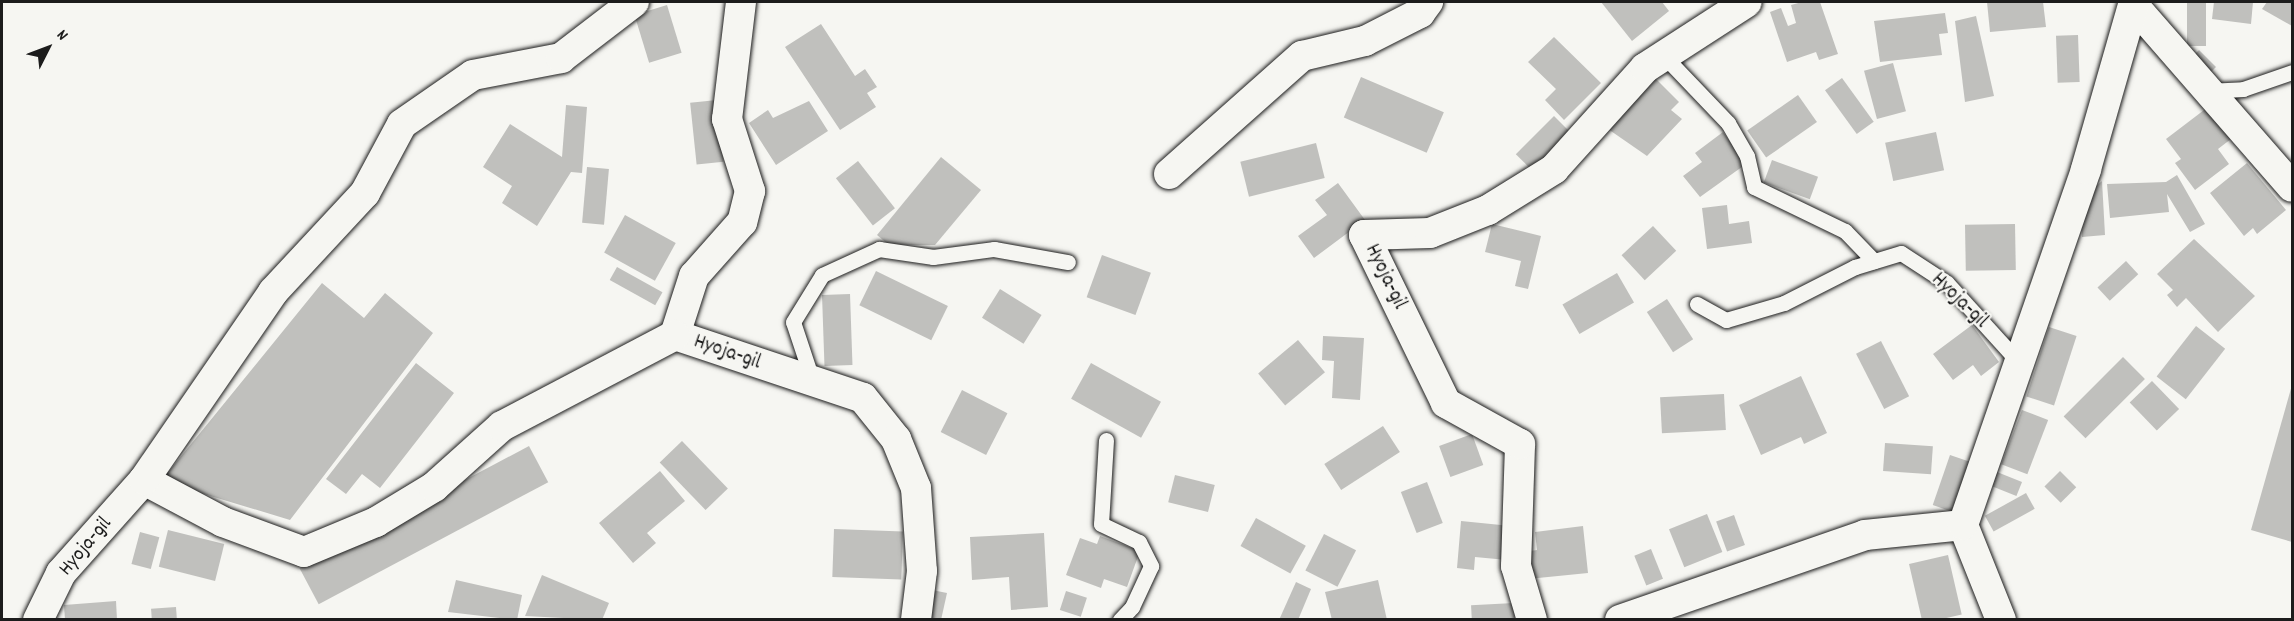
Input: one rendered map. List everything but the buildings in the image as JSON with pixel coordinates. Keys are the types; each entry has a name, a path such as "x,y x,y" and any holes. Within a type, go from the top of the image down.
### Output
{"street":[{"name":"Hyoja-gil","path":"38,620 62,573 144,480 273,292 365,193 402,124 472,75 561,58 634,2"},
{"name":"Hyoja-gil","path":"741,2 727,118 750,191 742,222 694,276 675,335 863,399 896,438 916,488 922,570 916,620"},
{"path":"1169,174 1302,56 1365,41 1420,13 1428,2"},
{"name":"Hyoja-gil","path":"1532,620 1516,566 1520,444 1446,403 1364,235 1430,233 1488,210 1554,169 1606,107 1664,56 1747,2"},
{"path":"2135,5 2292,187"},
{"path":"2001,620 1963,525 2006,409 2016,359 2086,169 2135,5"},
{"path":"144,480 223,522 303,552 376,522 434,487 502,426 675,335"},
{"path":"1620,620 1865,535 1963,525"}],"lane":[{"path":"1664,56 1728,123 1747,156 1754,187 1845,231 1874,261"},
{"path":"2207,91 2243,89 2292,72"},
{"path":"813,382 793,322 822,275 879,249 933,257 994,249 1068,262"},
{"name":"Hyoja-gil","path":"1697,304 1726,320 1784,303 1874,261 1901,253 1947,283 2016,359"},
{"path":"1106,440 1101,524 1139,542 1151,566 1132,607 1120,620"}]}
